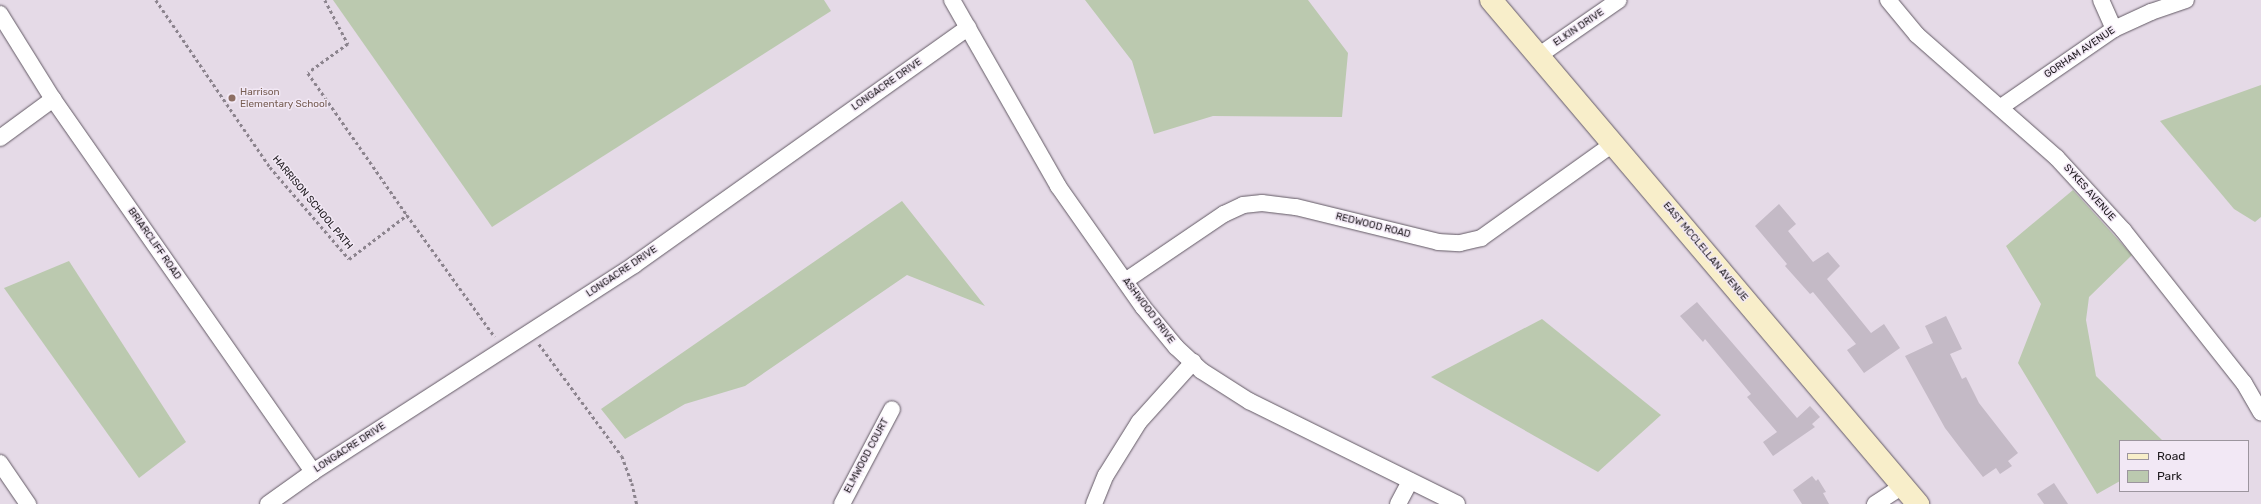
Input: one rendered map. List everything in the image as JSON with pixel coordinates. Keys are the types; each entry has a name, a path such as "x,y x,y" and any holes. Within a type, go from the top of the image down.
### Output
{"street":[{"name":"ASHWOOD DRIVE","path":"952,0 1058,186 1125,281 1176,347 1193,362 1249,401 1457,504"},
{"name":"EAST MCCLELLAN AVENUE","path":"1491,0 1918,504"},
{"name":"ELKIN DRIVE","path":"1538,56 1619,0"},
{"name":"SYKES AVENUE","path":"1888,0 1917,36 1972,85 2001,107 2057,158 2123,230 2244,383 2261,412"},
{"path":"2101,0 2114,30"},
{"name":"GORHAM AVENUE","path":"2001,107 2114,30 2151,12 2186,0"},
{"name":"BRIARCLIFF ROAD","path":"0,14 53,99 313,472"},
{"name":"LONGACRE DRIVE","path":"268,504 313,472 634,265 968,28"},
{"path":"0,138 53,99"},
{"name":"REDWOOD ROAD","path":"1125,281 1224,214 1250,205 1262,203 1296,207 1438,242 1460,242 1481,238 1613,144"},
{"path":"1094,504 1106,475 1139,422 1193,362"},
{"name":"ELMWOOD COURT","path":"842,504 892,409"},
{"path":"0,463 28,504"},
{"path":"1398,504 1410,480"},
{"path":"1875,504 1903,486"}],"path":[{"name":"HARRISON SCHOOL PATH","path":"156,0 270,167 349,259 407,215"},
{"path":"325,0 348,44 308,73 407,215 504,349"},
{"path":"530,332 622,456 632,483 637,504"}],"green space":[{"path":"333,0 824,0 831,11 492,227"},
{"path":"1085,0 1308,0 1348,53 1342,117 1213,116 1154,134 1132,61"},
{"path":"2261,85 2261,217 2255,222 2234,209 2160,121"},
{"path":"2073,190 2132,255 2089,297 2086,320 2096,376 2162,440 2119,440 2119,482 2097,494 2018,363 2041,304 2006,246"},
{"path":"902,201 985,306 907,275 745,386 685,404 625,439 601,409"},
{"path":"69,261 186,442 139,478 4,288"},
{"path":"1542,319 1661,415 1598,472 1431,377"}],"building":[{"path":"1779,204 1796,224 1788,231 1813,262 1828,252 1840,266 1827,279 1871,333 1884,324 1900,348 1864,373 1847,350 1856,344 1813,292 1810,294 1785,266 1787,264 1755,226"},
{"path":"1697,302 1797,418 1810,406 1820,417 1812,424 1815,427 1773,456 1763,442 1777,432 1747,397 1751,394 1705,339 1703,342 1680,316"},
{"path":"1946,316 1962,349 1950,354 1962,379 1966,377 1979,403 2018,453 2008,461 2012,466 2000,474 1996,468 1983,477 1945,428 1905,356 1933,343 1925,326"},
{"path":"1812,476 1816,481 1818,479 1826,492 1823,493 1829,504 1802,504 1793,490"},
{"path":"2054,483 2068,504 2044,504 2037,494"}],"place":[{"name":"Harrison Elementary School","path":"232,98"}]}
